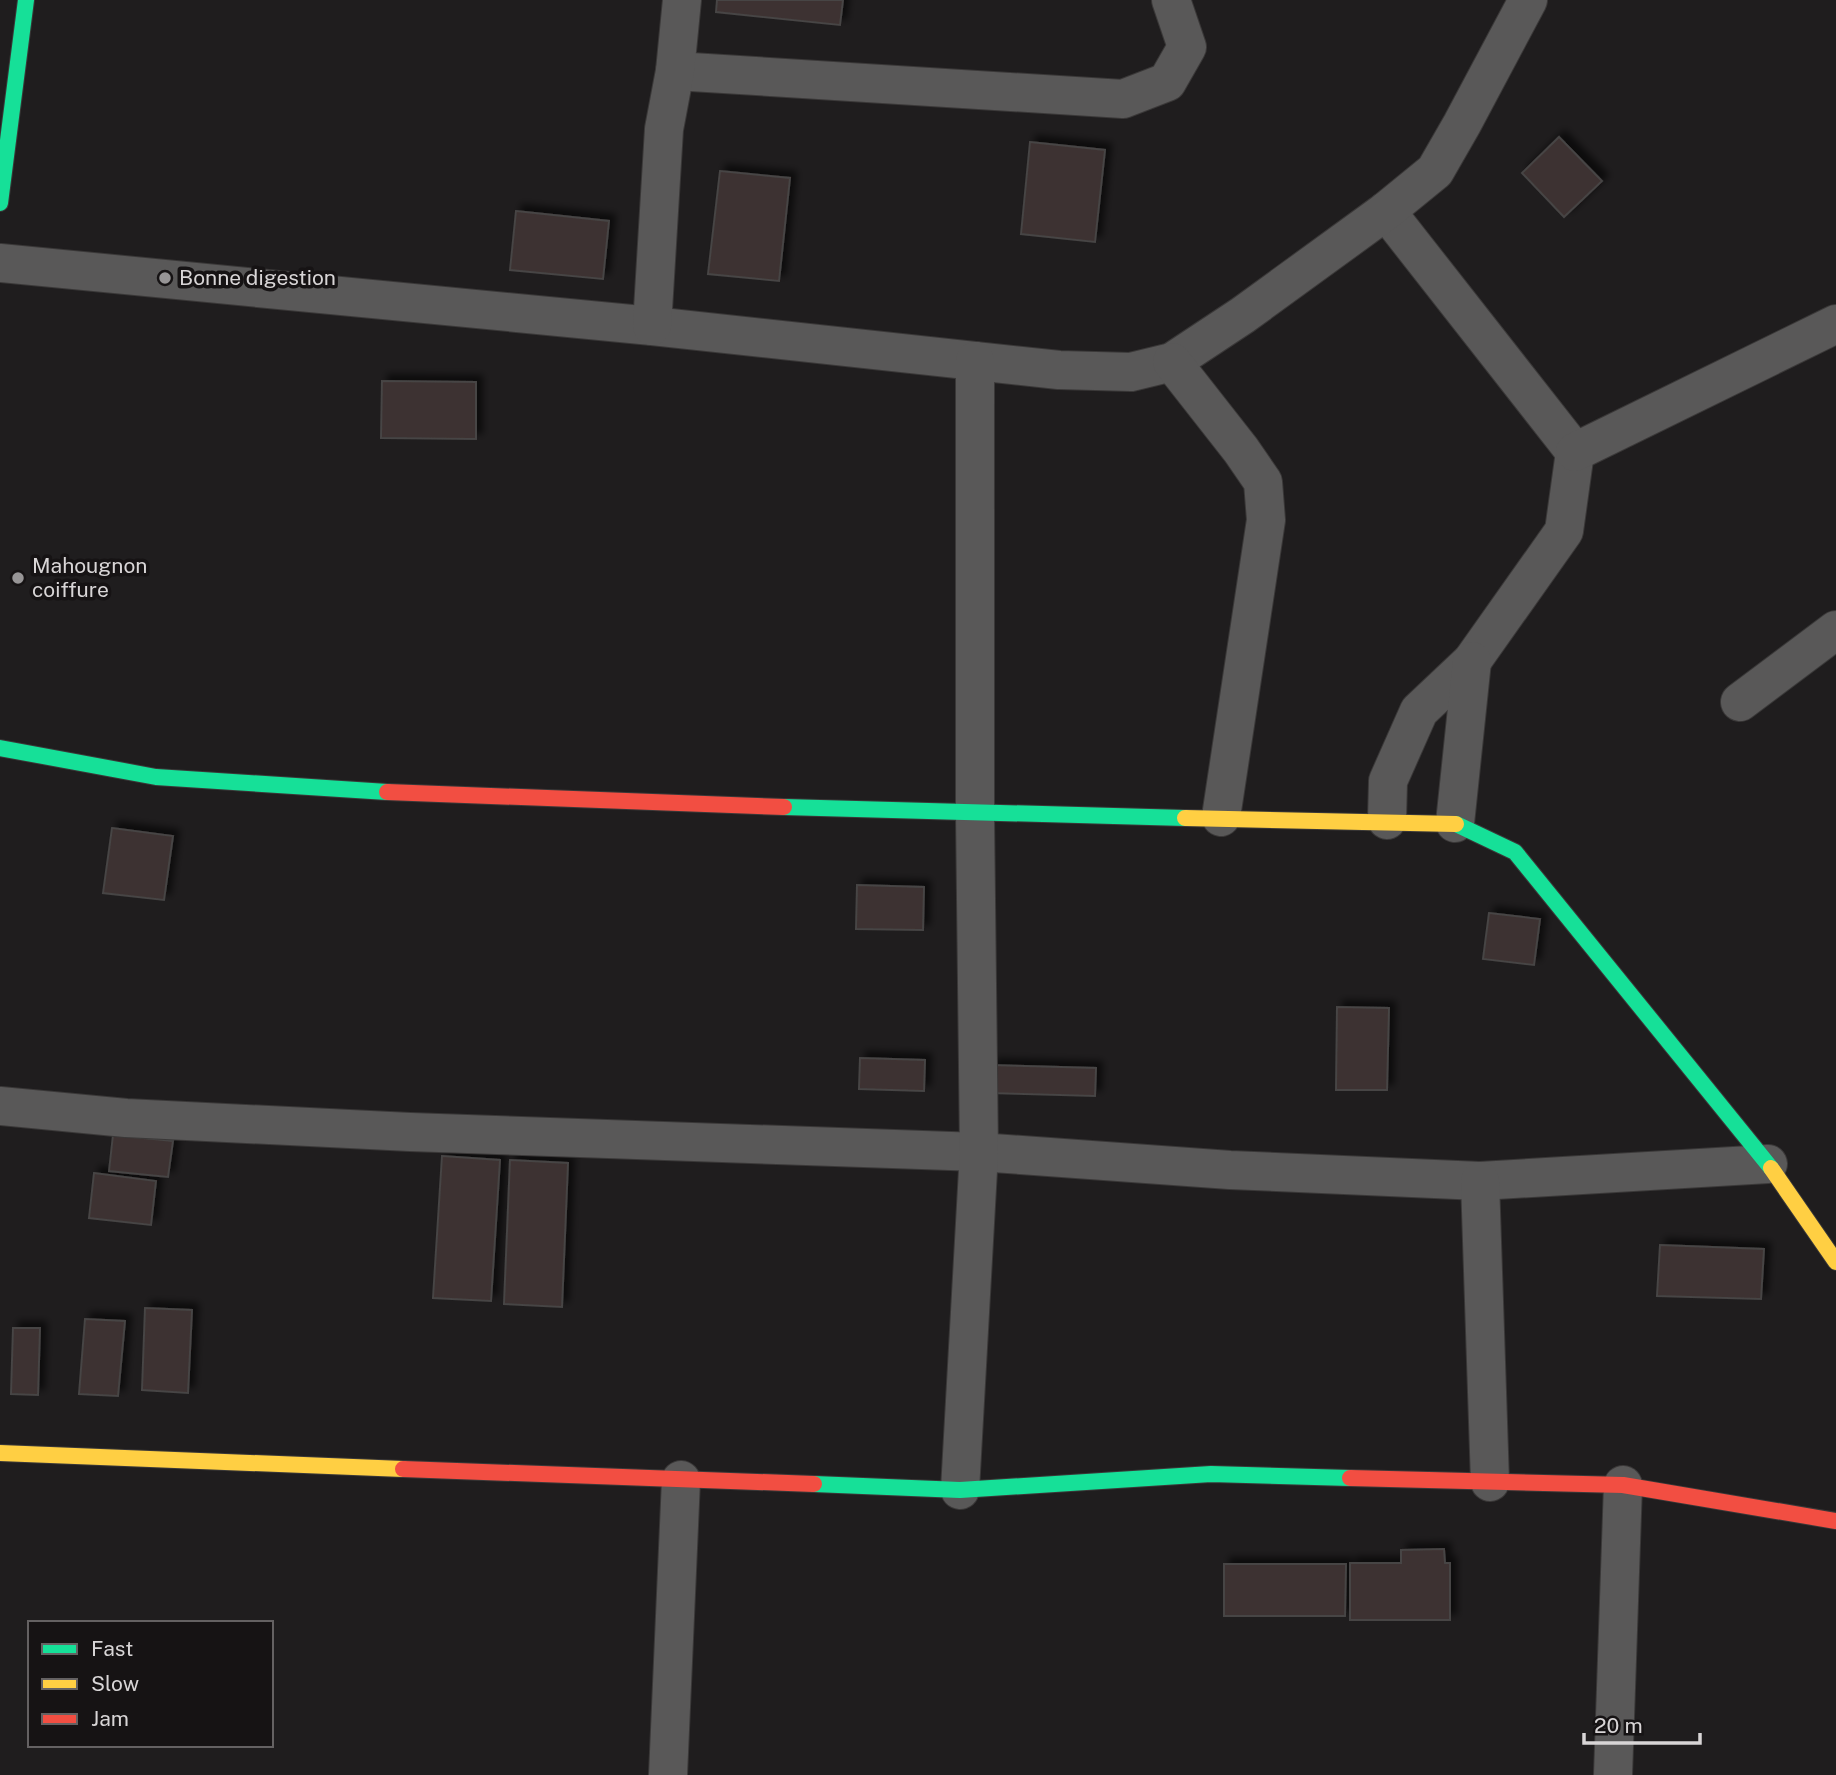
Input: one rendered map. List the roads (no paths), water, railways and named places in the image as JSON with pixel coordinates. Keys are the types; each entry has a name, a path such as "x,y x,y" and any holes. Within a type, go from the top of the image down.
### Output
{"street":[{"path":"0,203 26,0"},
{"path":"652,327 664,129 675,71 682,0"},
{"path":"675,71 1123,99 1167,82 1187,47 1171,0"},
{"path":"0,263 1059,370 1131,372 1172,362 1243,315 1387,211 1435,171 1528,0"},
{"path":"1387,211 1575,452 1564,531 1472,661 1419,711 1388,780 1387,820"},
{"path":"1575,452 1836,324"},
{"path":"960,1490 979,1153 975,814 975,361"},
{"path":"1172,362 1263,482 1266,520 1221,817"},
{"path":"1740,702 1836,630"},
{"path":"1455,823 1472,661"},
{"path":"0,748 156,777 428,795 975,814 1455,823 1515,852 1768,1164 1836,1262"},
{"path":"0,1106 126,1118 410,1132 979,1153 1230,1170 1480,1181 1768,1164"},
{"path":"1480,1181 1490,1482"},
{"path":"0,1452 960,1490 1211,1474 1623,1485 1836,1521"},
{"path":"668,1775 681,1480"},
{"path":"1614,1775 1623,1485"}],"place":[{"name":"Bonne digestion","path":"165,278"},
{"name":"Mahougnon coiffure","path":"18,578"}]}
